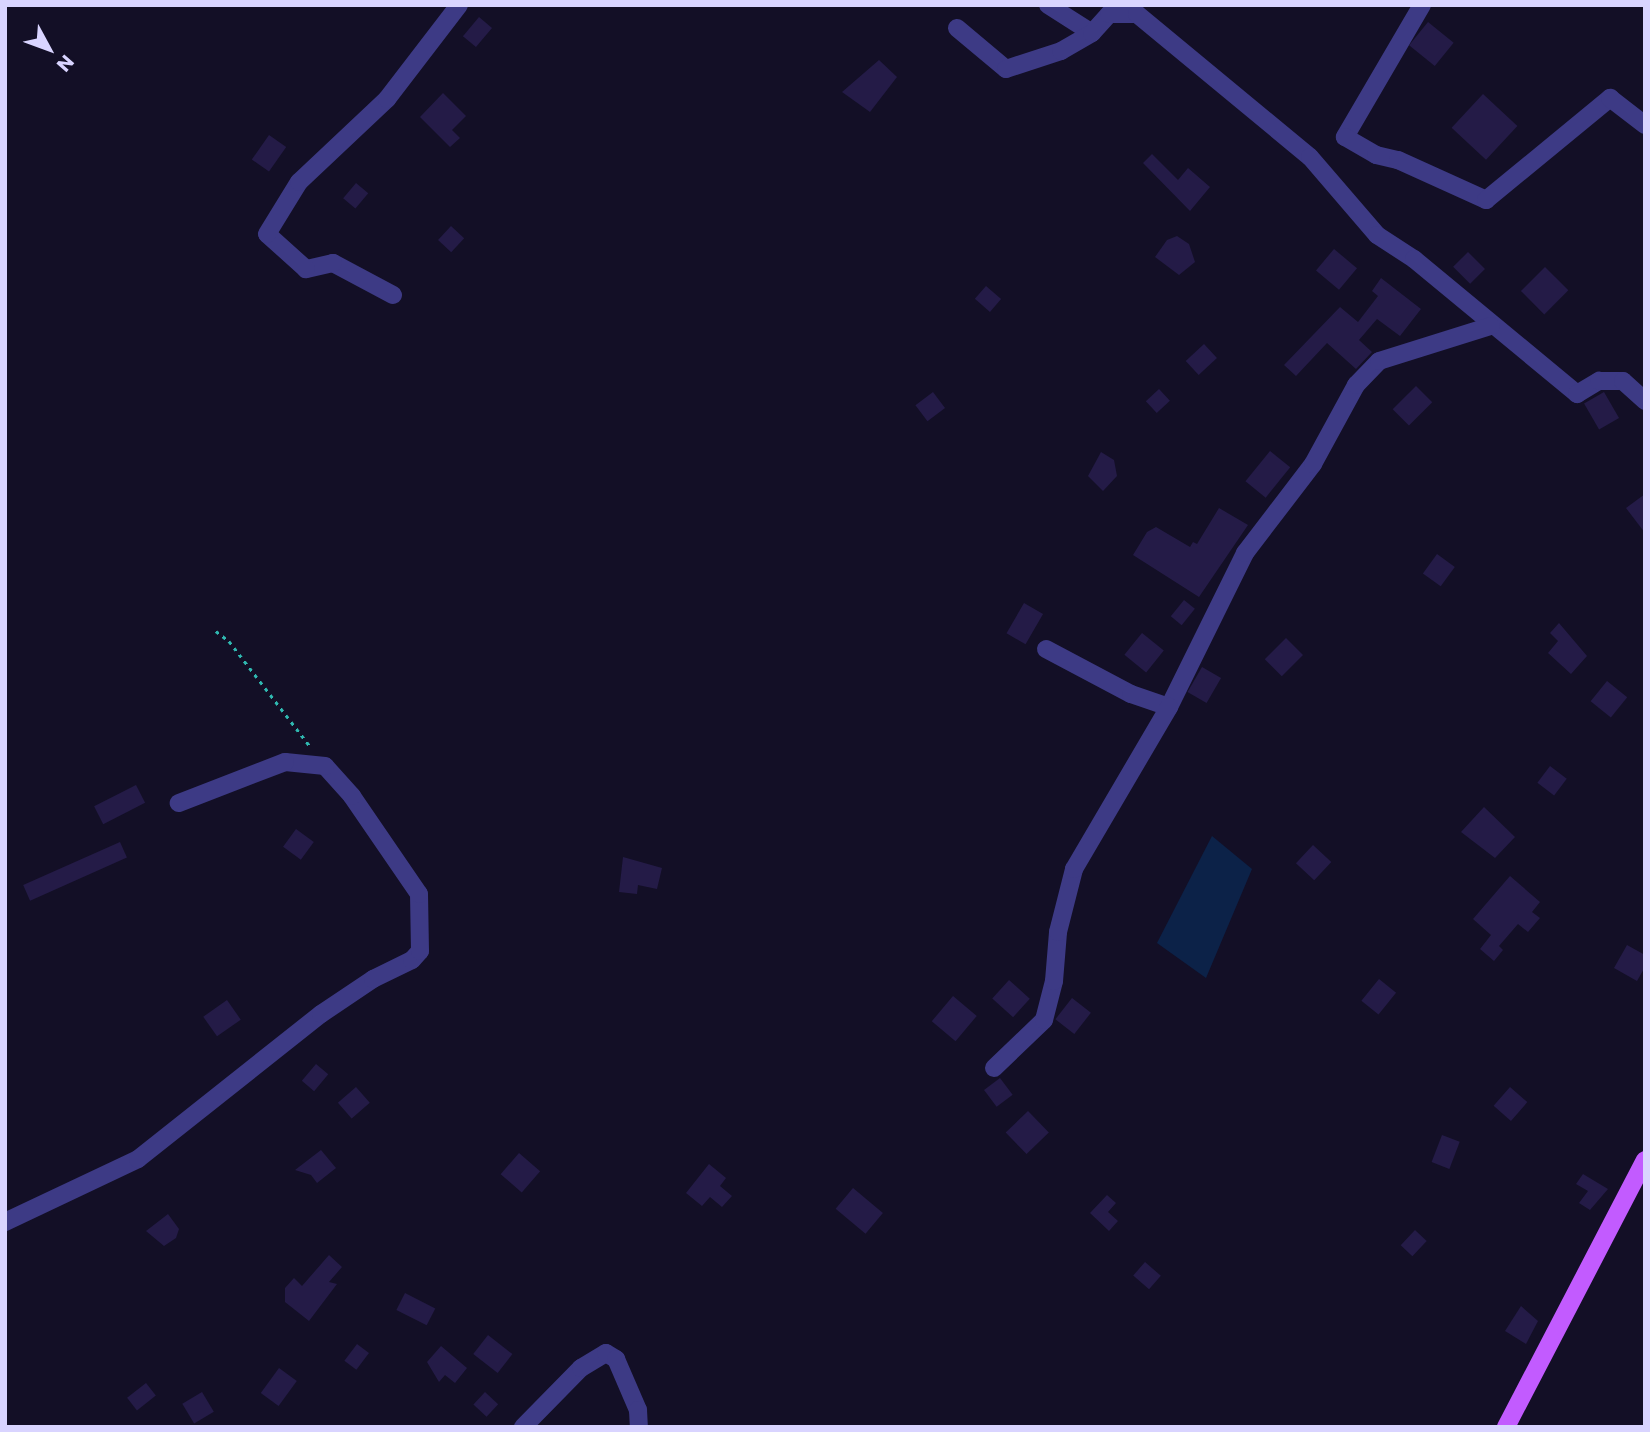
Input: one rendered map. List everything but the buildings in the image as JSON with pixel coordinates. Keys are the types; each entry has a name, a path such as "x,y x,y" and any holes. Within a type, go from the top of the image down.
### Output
{"main road":[{"path":"1506,1427 1645,1160"}],"street":[{"path":"393,295 333,263 306,269 267,234 299,181 387,99 459,5"},
{"path":"1048,5 1092,33"},
{"path":"1422,5 1345,137 1376,155 1398,160 1486,200 1610,98 1645,125"},
{"path":"957,28 1006,69 1061,51 1092,33 1109,14 1137,14 1265,117 1310,157 1377,234 1414,259 1491,326 1577,394 1599,381 1623,381 1645,401"},
{"path":"994,1068 1044,1020 1054,981 1058,932 1074,869 1169,707 1245,553 1314,464 1356,385 1379,361 1491,326"},
{"path":"1046,649 1131,694 1169,707"},
{"path":"5,1222 138,1159 321,1014 373,979 412,960 420,951 419,894 352,796 325,766 285,762 179,803"},
{"path":"523,1427 581,1368 606,1353 616,1359 638,1410 639,1427"}],"path":[{"path":"216,631 229,642 325,766"}],"water":[{"path":"1212,836 1252,869 1206,978 1157,943"}]}
